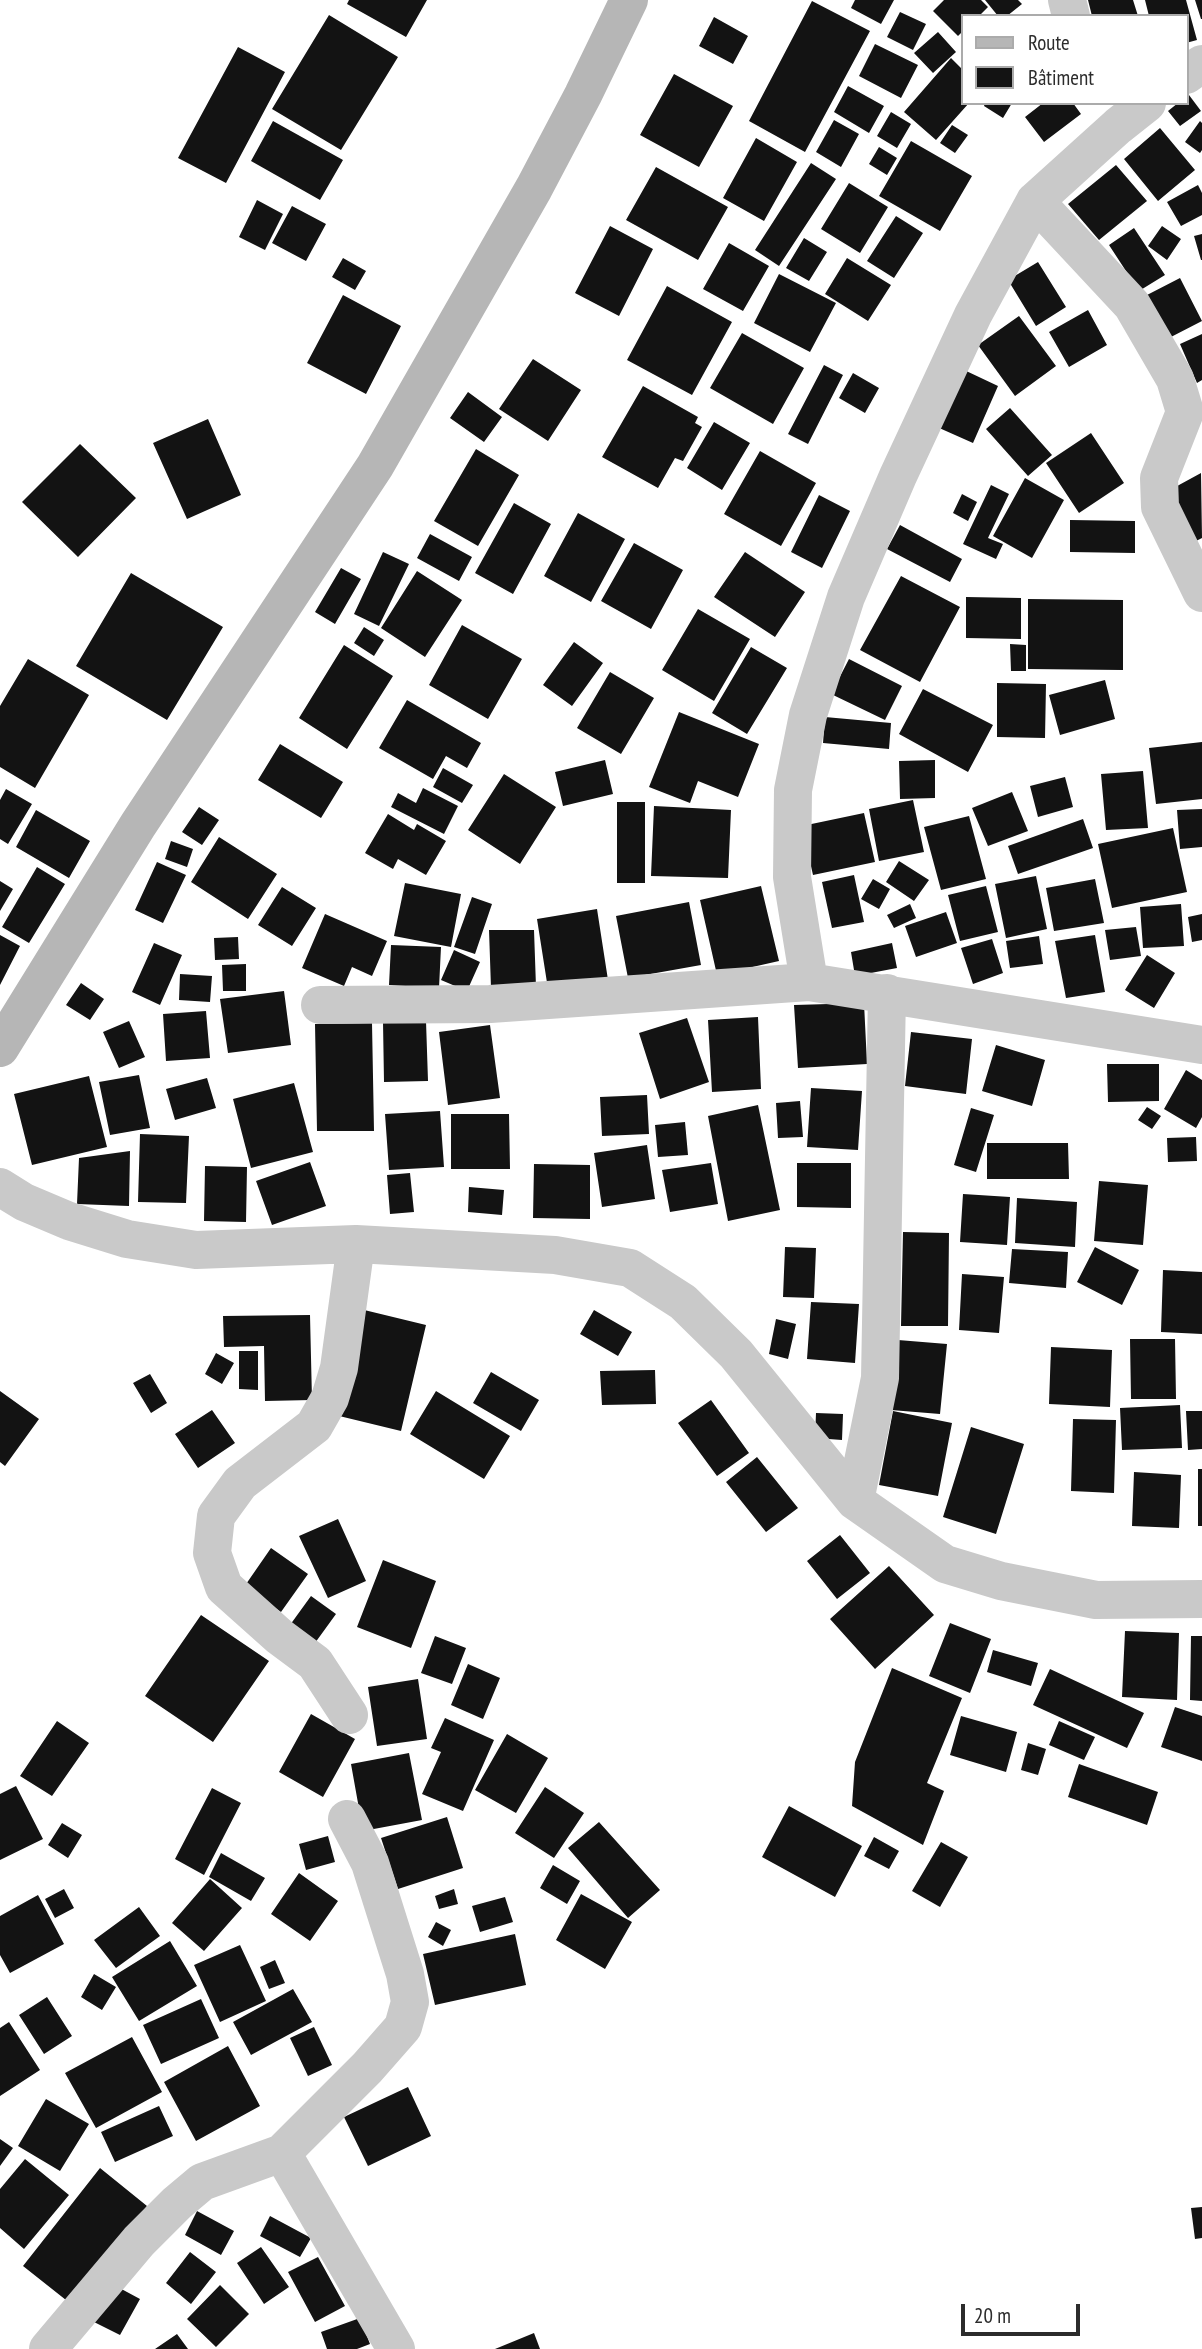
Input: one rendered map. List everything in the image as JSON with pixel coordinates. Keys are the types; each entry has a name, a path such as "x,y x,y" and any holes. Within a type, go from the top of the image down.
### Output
{"street":[{"path":"0,1048 138,825 375,466 534,188 629,0"},
{"path":"809,982 792,877 793,790 808,715 846,597 973,314 1035,201 1124,111"},
{"path":"1035,201 1132,305 1175,379 1185,412 1159,478 1160,507 1202,593"},
{"path":"320,1005 490,1004 809,982 1202,1045"},
{"path":"855,1501 880,1378 887,993"},
{"path":"0,1187 24,1202 69,1221 127,1239 196,1250 356,1244 555,1255 629,1268 684,1303 736,1354 855,1501 945,1563 1000,1581 1096,1600 1202,1599"},
{"path":"349,1715 315,1663 280,1637 224,1587 212,1553 216,1516 240,1483 314,1426 330,1398 339,1368 356,1244"},
{"path":"48,2349 139,2241 202,2182 282,2153 367,2068 402,2027 410,2002 405,1974 374,1875 347,1819"},
{"path":"282,2153 396,2349"}],"building":[{"path":"349,0 427,0 406,37 347,4"},
{"path":"855,0 894,0 881,24 851,8"},
{"path":"944,0 981,0 988,7 981,14 960,14 958,36 933,11"},
{"path":"985,0 1018,0 1022,4 1010,14 996,14"},
{"path":"1088,0 1133,0 1137,14 1092,14"},
{"path":"1145,0 1186,0 1197,40 1188,42 1188,14 1148,14"},
{"path":"1195,0 1202,0 1202,19 1201,19"},
{"path":"812,1 870,31 805,152 749,121"},
{"path":"900,12 926,24 913,50 887,37"},
{"path":"329,15 398,57 341,150 272,109"},
{"path":"714,17 748,36 733,64 699,46"},
{"path":"938,32 956,52 933,73 914,53"},
{"path":"875,44 918,65 901,98 859,76"},
{"path":"238,47 285,72 226,183 178,158"},
{"path":"951,58 960,67 960,105 967,105 936,140 904,112"},
{"path":"674,74 733,106 699,167 640,135"},
{"path":"848,86 884,106 869,133 834,112"},
{"path":"1188,96 1201,111 1180,126 1168,111 1176,105 1188,105"},
{"path":"984,105 1011,105 1003,118"},
{"path":"1040,105 1074,105 1081,114 1044,142 1025,117"},
{"path":"891,112 911,124 897,148 877,136"},
{"path":"834,120 859,134 841,167 816,152"},
{"path":"273,121 343,160 320,200 251,161"},
{"path":"1200,121 1202,150 1200,153 1185,142"},
{"path":"952,125 968,135 955,153 940,143"},
{"path":"1160,128 1195,170 1158,201 1124,159"},
{"path":"756,138 797,162 764,221 723,198"},
{"path":"911,141 972,176 940,231 879,196"},
{"path":"879,147 897,158 887,175 869,164"},
{"path":"811,163 836,179 779,266 755,250"},
{"path":"1116,165 1147,201 1099,240 1068,204"},
{"path":"656,167 728,207 698,260 626,220"},
{"path":"849,183 888,207 860,253 821,229"},
{"path":"1198,185 1202,193 1202,215 1181,226 1167,202"},
{"path":"257,200 283,214 265,250 239,237"},
{"path":"292,206 326,224 306,261 272,243"},
{"path":"896,216 923,233 894,278 867,261"},
{"path":"610,226 653,249 619,316 575,293"},
{"path":"1162,226 1181,239 1167,260 1148,246"},
{"path":"1134,228 1165,275 1139,291 1109,245"},
{"path":"1202,234 1202,260 1201,260 1194,236"},
{"path":"804,238 827,252 809,281 786,268"},
{"path":"729,243 769,266 743,311 703,289"},
{"path":"343,258 366,271 355,290 332,277"},
{"path":"847,258 891,285 868,321 825,294"},
{"path":"1038,262 1066,307 1036,326 1008,280"},
{"path":"779,274 836,303 810,352 754,323"},
{"path":"1180,278 1202,321 1169,338 1147,295"},
{"path":"667,286 732,322 692,395 627,360"},
{"path":"343,295 401,326 366,394 307,363"},
{"path":"1088,310 1107,345 1069,367 1049,332"},
{"path":"1019,316 1056,366 1015,396 978,345"},
{"path":"742,333 804,368 773,424 710,388"},
{"path":"1202,334 1202,380 1197,383 1180,344"},
{"path":"533,359 581,390 548,441 499,409"},
{"path":"824,365 843,375 808,444 788,434"},
{"path":"962,369 998,386 973,443 937,427"},
{"path":"853,373 879,388 865,413 839,398"},
{"path":"643,386 698,417 695,423 702,427 683,461 675,458 658,488 602,457"},
{"path":"468,392 502,417 484,442 450,418"},
{"path":"1010,408 1052,455 1028,476 986,429"},
{"path":"208,419 241,495 187,519 153,443"},
{"path":"714,422 750,443 722,490 687,468"},
{"path":"1091,433 1124,483 1079,513 1046,463"},
{"path":"80,444 136,498 78,557 22,502"},
{"path":"476,449 519,475 478,546 434,521"},
{"path":"760,451 816,483 781,546 724,514"},
{"path":"1201,473 1202,538 1196,541 1168,491"},
{"path":"1025,478 1064,500 1032,558 993,536"},
{"path":"991,485 1009,494 988,538 1003,544 996,559 963,544"},
{"path":"962,494 977,502 968,521 953,513"},
{"path":"819,495 850,511 822,568 791,552"},
{"path":"514,503 551,524 513,594 475,573"},
{"path":"578,513 625,539 591,602 544,576"},
{"path":"1070,520 1135,521 1135,553 1070,552"},
{"path":"900,525 962,559 950,582 887,549"},
{"path":"430,534 472,557 459,581 417,558"},
{"path":"634,543 683,570 651,629 601,601"},
{"path":"383,552 409,564 379,626 354,614"},
{"path":"745,552 805,592 775,637 714,597"},
{"path":"341,568 361,579 335,624 315,612"},
{"path":"417,571 462,600 425,657 381,628"},
{"path":"131,573 223,627 167,720 76,666"},
{"path":"901,576 960,607 920,682 860,650"},
{"path":"966,597 1021,598 1021,639 966,638"},
{"path":"1028,599 1123,600 1123,670 1028,669"},
{"path":"698,609 750,639 714,701 662,670"},
{"path":"462,625 522,659 488,719 429,685"},
{"path":"364,627 384,640 374,656 354,643"},
{"path":"574,642 603,663 572,706 543,685"},
{"path":"1010,644 1026,645 1026,671 1011,671"},
{"path":"344,645 393,676 347,749 299,718"},
{"path":"751,647 787,668 747,734 712,713"},
{"path":"28,659 89,695 35,788 0,767 0,706"},
{"path":"849,659 902,686 885,720 831,694"},
{"path":"610,672 654,698 621,754 577,728"},
{"path":"1105,680 1115,719 1060,735 1049,695"},
{"path":"997,683 1046,684 1045,738 997,737"},
{"path":"923,689 993,725 968,772 899,734"},
{"path":"407,700 481,743 467,768 446,756 433,779 379,748"},
{"path":"679,712 759,744 738,797 698,781 690,803 649,787"},
{"path":"825,717 891,723 889,749 823,743"},
{"path":"1202,742 1202,799 1156,804 1149,748"},
{"path":"280,744 343,782 321,818 258,780"},
{"path":"605,760 613,794 563,806 555,772"},
{"path":"935,760 935,798 900,799 899,761"},
{"path":"443,768 473,785 462,803 433,787"},
{"path":"1143,771 1148,828 1106,830 1101,774"},
{"path":"504,774 556,807 520,864 468,830"},
{"path":"1065,777 1073,807 1038,817 1030,786"},
{"path":"423,788 458,806 444,834 391,807 398,793 416,803"},
{"path":"6,789 32,804 8,844 0,839 0,800"},
{"path":"1012,792 1028,831 988,846 972,808"},
{"path":"913,800 924,852 879,861 869,809"},
{"path":"617,802 645,802 645,883 617,883"},
{"path":"654,806 731,810 728,878 651,876"},
{"path":"199,807 219,820 202,845 182,832"},
{"path":"1202,809 1202,847 1180,849 1177,810"},
{"path":"36,810 90,841 69,878 16,847"},
{"path":"864,813 875,862 813,875 802,826"},
{"path":"388,814 414,830 417,824 446,841 426,875 398,859 393,869 365,853"},
{"path":"969,816 986,879 941,890 924,827"},
{"path":"1083,819 1093,848 1018,874 1008,846"},
{"path":"1173,828 1187,892 1112,908 1098,844"},
{"path":"219,837 277,874 248,919 191,882"},
{"path":"171,841 193,849 187,867 165,859"},
{"path":"899,861 929,880 914,901 886,882"},
{"path":"157,862 186,875 163,923 135,910"},
{"path":"37,867 65,884 29,943 2,927"},
{"path":"854,875 864,922 832,928 822,882"},
{"path":"1036,876 1047,929 1006,938 995,884"},
{"path":"873,879 890,889 879,909 861,899"},
{"path":"1095,879 1104,923 1054,931 1046,888"},
{"path":"0,881 13,889 0,911"},
{"path":"405,883 461,894 451,947 394,936"},
{"path":"761,886 779,961 717,975 700,900"},
{"path":"986,886 998,932 960,941 948,895"},
{"path":"282,887 316,908 292,946 258,925"},
{"path":"472,897 492,904 475,954 454,947"},
{"path":"689,902 701,965 628,978 616,916"},
{"path":"910,904 916,918 894,928 887,915"},
{"path":"1181,904 1184,946 1143,948 1140,907"},
{"path":"597,909 608,980 548,989 537,919"},
{"path":"946,912 957,943 916,957 905,926"},
{"path":"325,914 387,941 372,976 352,967 344,986 302,968"},
{"path":"1202,914 1202,940 1192,942 1188,917"},
{"path":"1136,927 1141,956 1110,960 1105,930"},
{"path":"489,930 534,930 536,987 491,988"},
{"path":"0,935 20,946 0,985"},
{"path":"1095,935 1105,992 1066,998 1055,941"},
{"path":"1039,936 1043,964 1010,968 1006,941"},
{"path":"238,937 239,959 215,960 214,938"},
{"path":"992,939 1003,973 973,984 961,948"},
{"path":"154,943 182,955 160,1005 132,992"},
{"path":"892,943 897,968 855,976 851,952"},
{"path":"391,945 441,947 439,988 389,985"},
{"path":"454,950 480,962 467,991 441,980"},
{"path":"1147,955 1175,973 1154,1008 1125,990"},
{"path":"246,964 246,991 223,991 222,965"},
{"path":"180,974 212,976 210,1002 179,1000"},
{"path":"81,983 104,999 90,1020 66,1005"},
{"path":"284,991 291,1045 228,1053 220,999"},
{"path":"864,1003 867,1064 798,1068 794,1005"},
{"path":"206,1011 210,1058 166,1061 163,1014"},
{"path":"758,1017 761,1089 712,1092 708,1020"},
{"path":"687,1018 709,1082 660,1099 639,1033"},
{"path":"129,1021 145,1057 119,1068 103,1032"},
{"path":"426,1021 428,1081 384,1082 383,1022"},
{"path":"372,1023 374,1131 317,1131 315,1024"},
{"path":"490,1025 500,1098 448,1105 439,1032"},
{"path":"911,1032 972,1039 966,1094 905,1086"},
{"path":"996,1045 1045,1060 1032,1106 982,1091"},
{"path":"1107,1064 1159,1064 1159,1101 1108,1102"},
{"path":"1186,1070 1202,1080 1202,1117 1196,1128 1164,1109"},
{"path":"139,1075 150,1128 110,1135 99,1082"},
{"path":"89,1076 107,1147 32,1165 14,1094"},
{"path":"207,1078 216,1108 175,1120 166,1089"},
{"path":"294,1083 313,1152 251,1168 233,1099"},
{"path":"811,1088 862,1091 858,1150 807,1147"},
{"path":"647,1095 649,1134 602,1136 600,1097"},
{"path":"800,1101 803,1137 778,1138 776,1103"},
{"path":"758,1105 780,1210 728,1221 708,1116"},
{"path":"1147,1107 1161,1116 1152,1129 1138,1120"},
{"path":"971,1108 994,1115 976,1172 954,1165"},
{"path":"440,1111 444,1167 389,1170 385,1114"},
{"path":"451,1114 509,1114 510,1169 451,1169"},
{"path":"685,1122 688,1155 658,1157 655,1125"},
{"path":"140,1134 189,1136 186,1203 138,1202"},
{"path":"1196,1137 1197,1161 1168,1162 1167,1138"},
{"path":"987,1143 1068,1143 1069,1179 987,1179"},
{"path":"647,1145 655,1199 602,1207 594,1153"},
{"path":"130,1151 129,1206 77,1204 79,1158"},
{"path":"310,1162 326,1206 272,1225 256,1181"},
{"path":"711,1163 718,1204 670,1212 662,1170"},
{"path":"797,1163 851,1163 851,1208 797,1207"},
{"path":"534,1164 590,1165 590,1219 533,1218"},
{"path":"205,1166 247,1167 246,1222 204,1221"},
{"path":"410,1173 414,1212 390,1214 387,1175"},
{"path":"1099,1181 1148,1185 1143,1245 1094,1241"},
{"path":"469,1187 504,1190 502,1215 468,1212"},
{"path":"963,1194 1010,1197 1007,1245 960,1242"},
{"path":"1017,1198 1077,1202 1075,1247 1015,1243"},
{"path":"903,1232 949,1233 948,1326 901,1326"},
{"path":"785,1247 816,1248 814,1298 783,1297"},
{"path":"1095,1247 1139,1270 1122,1305 1077,1282"},
{"path":"1012,1249 1068,1252 1066,1288 1009,1283"},
{"path":"1163,1270 1202,1272 1202,1334 1161,1332"},
{"path":"962,1274 1004,1277 999,1333 959,1330"},
{"path":"811,1302 859,1304 855,1363 807,1359"},
{"path":"356,1308 426,1325 401,1431 331,1414"},
{"path":"594,1310 632,1332 618,1356 580,1334"},
{"path":"310,1315 312,1400 265,1401 264,1346 224,1347 223,1316"},
{"path":"776,1319 796,1324 788,1359 769,1354"},
{"path":"1130,1339 1175,1339 1176,1399 1131,1399"},
{"path":"898,1340 947,1344 940,1414 891,1410"},
{"path":"1051,1347 1112,1350 1110,1407 1049,1404"},
{"path":"239,1351 258,1351 258,1390 239,1389"},
{"path":"216,1353 234,1363 222,1384 205,1374"},
{"path":"655,1370 656,1404 602,1405 600,1371"},
{"path":"491,1372 539,1400 521,1431 473,1403"},
{"path":"150,1374 167,1403 151,1413 133,1383"},
{"path":"0,1391 39,1419 5,1466 0,1462"},
{"path":"436,1391 510,1436 484,1479 410,1434"},
{"path":"711,1400 749,1453 717,1476 678,1423"},
{"path":"1180,1405 1182,1448 1122,1450 1120,1408"},
{"path":"212,1410 235,1443 198,1468 175,1434"},
{"path":"893,1411 952,1423 938,1496 879,1485"},
{"path":"1186,1411 1202,1411 1202,1449 1188,1450"},
{"path":"816,1413 843,1414 842,1440 815,1438"},
{"path":"1073,1419 1116,1420 1114,1493 1071,1491"},
{"path":"971,1427 1024,1444 996,1534 943,1517"},
{"path":"757,1457 798,1508 766,1532 726,1482"},
{"path":"1198,1469 1202,1469 1202,1526 1198,1526"},
{"path":"1134,1472 1181,1475 1179,1528 1132,1526"},
{"path":"338,1519 366,1581 328,1598 299,1536"},
{"path":"840,1535 870,1573 837,1599 807,1561"},
{"path":"271,1548 308,1574 281,1612 244,1587"},
{"path":"383,1560 436,1581 411,1648 357,1627"},
{"path":"889,1566 934,1615 875,1669 830,1619"},
{"path":"311,1596 336,1614 315,1643 290,1625"},
{"path":"201,1615 269,1661 213,1742 145,1696"},
{"path":"950,1623 991,1639 970,1693 929,1676"},
{"path":"1125,1631 1179,1633 1177,1700 1122,1697"},
{"path":"435,1636 466,1648 452,1684 421,1673"},
{"path":"1191,1636 1202,1636 1202,1701 1190,1700"},
{"path":"993,1650 1038,1663 1031,1686 987,1672"},
{"path":"468,1664 500,1678 483,1719 451,1705"},
{"path":"892,1668 962,1698 927,1783 944,1791 923,1845 852,1806 855,1762"},
{"path":"1050,1669 1144,1713 1127,1748 1033,1705"},
{"path":"418,1679 427,1739 377,1746 368,1687"},
{"path":"1175,1707 1202,1716 1202,1761 1161,1747"},
{"path":"311,1714 355,1739 323,1797 279,1772"},
{"path":"961,1716 1017,1732 1006,1772 950,1755"},
{"path":"445,1718 494,1740 463,1811 422,1794 441,1752 431,1748"},
{"path":"57,1721 89,1743 52,1796 20,1776"},
{"path":"1059,1721 1095,1737 1084,1760 1049,1745"},
{"path":"507,1734 548,1758 516,1813 475,1790"},
{"path":"1028,1743 1046,1749 1038,1775 1021,1770"},
{"path":"409,1753 422,1820 363,1831 351,1764"},
{"path":"1079,1764 1158,1792 1147,1825 1068,1797"},
{"path":"16,1786 43,1839 0,1860 0,1794"},
{"path":"545,1787 584,1813 554,1858 515,1833"},
{"path":"212,1788 241,1803 204,1875 175,1859"},
{"path":"789,1806 862,1846 835,1897 762,1857"},
{"path":"447,1817 463,1868 398,1889 381,1838"},
{"path":"599,1822 660,1890 628,1918 568,1848"},
{"path":"62,1823 82,1835 68,1858 48,1845"},
{"path":"328,1836 335,1862 306,1870 299,1844"},
{"path":"874,1837 899,1851 889,1869 864,1856"},
{"path":"941,1842 968,1857 940,1907 912,1891"},
{"path":"221,1853 265,1878 251,1901 209,1877"},
{"path":"553,1865 580,1881 567,1904 540,1888"},
{"path":"299,1873 338,1901 310,1941 271,1914"},
{"path":"210,1879 242,1908 204,1951 172,1923"},
{"path":"64,1889 74,1908 55,1918 45,1899"},
{"path":"454,1889 458,1904 439,1909 435,1896"},
{"path":"581,1894 632,1922 605,1969 556,1940"},
{"path":"38,1895 64,1944 10,1973 0,1955 0,1916"},
{"path":"505,1897 513,1922 480,1932 472,1906"},
{"path":"139,1907 160,1936 116,1968 94,1940"},
{"path":"436,1922 451,1930 443,1946 428,1937"},
{"path":"515,1934 526,1985 435,2005 423,1954"},
{"path":"170,1941 197,1986 139,2021 112,1977"},
{"path":"240,1945 266,2001 220,2022 194,1965"},
{"path":"275,1960 285,1983 269,1989 260,1967"},
{"path":"94,1974 116,1987 102,2010 81,1997"},
{"path":"293,1989 312,2022 251,2055 233,2022"},
{"path":"47,1997 72,2036 44,2054 19,2015"},
{"path":"201,1999 219,2038 161,2064 143,2025"},
{"path":"9,2022 40,2070 0,2096 0,2028"},
{"path":"314,2027 332,2065 308,2076 290,2038"},
{"path":"132,2037 162,2092 96,2128 65,2073"},
{"path":"228,2046 260,2106 196,2141 164,2082"},
{"path":"408,2087 431,2136 368,2166 344,2117"},
{"path":"46,2099 89,2124 60,2171 18,2146"},
{"path":"159,2106 173,2136 115,2162 101,2132"},
{"path":"0,2139 13,2148 0,2166"},
{"path":"25,2159 69,2195 24,2249 0,2228 0,2189"},
{"path":"100,2168 147,2206 71,2304 23,2266"},
{"path":"1202,2207 1202,2238 1195,2239 1191,2208"},
{"path":"197,2211 234,2231 221,2255 185,2235"},
{"path":"270,2216 311,2238 300,2257 260,2236"},
{"path":"261,2247 289,2287 264,2304 237,2263"},
{"path":"190,2252 216,2272 191,2304 166,2283"},
{"path":"318,2257 345,2306 315,2322 288,2272"},
{"path":"114,2285 140,2299 120,2335 94,2322"},
{"path":"220,2285 249,2314 216,2347 187,2319"},
{"path":"360,2318 370,2344 357,2349 327,2349 321,2332"},
{"path":"534,2333 540,2349 495,2349"},
{"path":"177,2334 188,2349 155,2349"}]}
